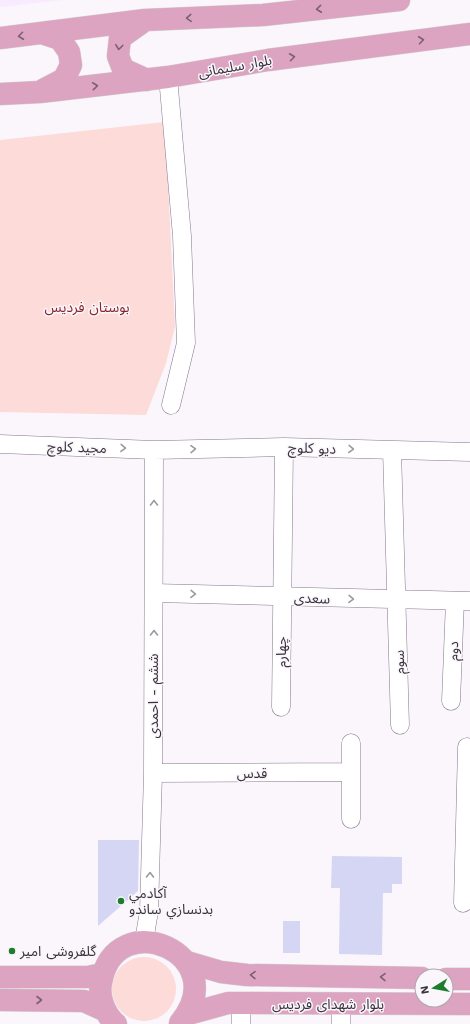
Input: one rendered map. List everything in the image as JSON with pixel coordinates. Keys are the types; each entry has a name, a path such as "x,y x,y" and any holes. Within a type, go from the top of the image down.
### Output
{"main road":[{"path":"0,38 145,20 263,15 399,0"},
{"path":"145,20 120,38 118,56 123,69 147,80"},
{"path":"40,92 64,79 71,64 69,52 60,39 42,33"},
{"name":"بلوار سلیمانی","path":"0,94 40,92 147,80 268,60 470,34"},
{"path":"111,1018 101,999 100,986 102,974 109,961 118,951 130,944 144,941 156,942 168,946 187,962 193,974 195,988 193,1001 183,1019"},
{"name":"بلوار شهدای فردیس","path":"187,962 221,972 247,975 414,978"},
{"path":"0,977 88,977 102,974"},
{"path":"454,979 470,979"},
{"path":"0,1000 84,1001 111,1018"},
{"name":"بلوار شهدای فردیس","path":"183,1019 228,1003 470,1004"}],"street":[{"path":"168,77 182,236 186,343 171,405"},
{"name":"مجید کلوچ","path":"0,444 154,450"},
{"name":"دیو کلوچ","path":"154,450 284,447 470,452"},
{"name":"چهارم","path":"281,706 281,597 284,447"},
{"name":"ششم - احمدی","path":"144,941 149,911 153,774 154,450"},
{"name":"سوم","path":"392,450 400,724"},
{"name":"سعدی","path":"154,593 462,601"},
{"name":"دوم","path":"451,701 462,601"},
{"path":"351,743 351,820"},
{"path":"463,903 467,827 467,747"},
{"name":"قدس","path":"153,774 351,772"}],"shaded area":[{"path":"0,0 63,0 0,7"}],"green space":[{"name":"بوستان فردیس","path":"165,122 175,327 166,363 146,415 0,412 0,140"},
{"path":"144,957 156,959 167,966 174,977 176,989 174,1001 167,1012 156,1019 144,1021 132,1019 121,1012 114,1001 112,989 114,977 121,966 132,959"}],"building":[{"path":"98,840 139,840 138,891 98,926"},
{"path":"332,856 402,857 402,884 392,884 392,893 383,893 382,955 339,954 340,888 331,888"},
{"path":"283,921 300,921 300,953 283,953"}],"place":[{"name":"آكادمي بدنسازي ساندو","path":"121,901"},
{"name":"گلفروشی امیر","path":"12,951"}]}
